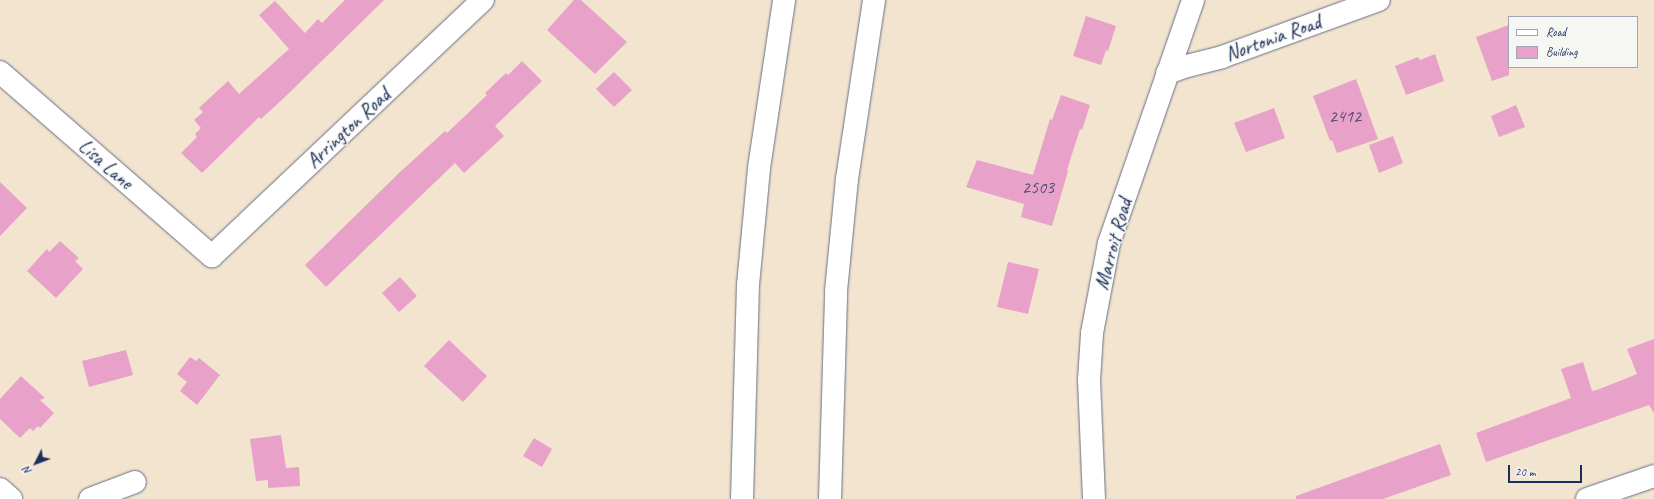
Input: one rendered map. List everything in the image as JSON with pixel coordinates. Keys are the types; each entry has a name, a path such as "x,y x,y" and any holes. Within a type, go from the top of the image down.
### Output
{"main road":[{"name":"Arrington Road","path":"212,256 484,0"},
{"path":"742,499 748,285 759,168 784,0"},
{"path":"830,499 836,291 847,179 874,0"},
{"name":"Marroit Road","path":"1094,499 1090,380 1092,333 1109,243 1193,0"},
{"name":"Nortonia Road","path":"1167,73 1222,57 1379,0"},
{"name":"Lisa Lane","path":"0,72 212,256"},
{"path":"1587,499 1654,476"},
{"path":"90,499 135,482"},
{"path":"0,489 11,499"}],"building":[{"path":"345,0 384,0 286,96 261,119 259,117 202,173 181,153 197,137 195,134 201,128 194,120 203,112 199,108 228,81 239,94 289,49 259,15 275,1 305,33 318,19 322,23"},
{"path":"574,0 581,0 627,42 595,74 547,30"},
{"path":"1086,16 1116,26 1108,51 1106,50 1101,65 1073,56"},
{"path":"1508,25 1509,75 1492,81 1476,37"},
{"path":"1435,54 1444,81 1406,95 1395,66 1418,57 1420,60"},
{"path":"522,61 542,81 495,126 504,136 464,173 455,163 326,287 305,265 399,173 445,131 447,133 487,95 485,93 506,73 508,75"},
{"path":"614,72 632,90 614,107 596,89"},
{"path":"1356,79 1378,139 1337,153 1332,140 1330,141 1313,96"},
{"path":"1061,95 1090,105 1082,130 1080,129 1067,170 1068,171 1052,226 1021,217 1024,204 966,187 977,160 1033,175 1050,119 1052,120"},
{"path":"1516,105 1525,127 1499,137 1491,116"},
{"path":"1274,108 1285,138 1246,152 1234,123"},
{"path":"1393,136 1403,163 1379,173 1369,145"},
{"path":"0,182 27,208 0,236"},
{"path":"60,241 79,258 75,261 83,269 56,298 27,271 47,249 49,252"},
{"path":"1008,262 1039,269 1028,314 997,307"},
{"path":"400,277 417,296 399,312 382,293"},
{"path":"1654,339 1654,413 1649,405 1486,462 1476,433 1571,398 1561,369 1583,362 1592,391 1597,390 1637,374 1627,349"},
{"path":"449,340 487,376 463,402 424,366"},
{"path":"126,350 133,375 89,387 82,361"},
{"path":"190,357 196,361 199,358 220,375 197,405 180,391 187,382 177,374"},
{"path":"21,376 45,398 40,400 54,413 40,428 38,426 33,431 30,428 20,438 0,419 0,399"},
{"path":"281,435 286,468 299,467 300,486 268,488 268,480 256,481 250,439"},
{"path":"534,438 552,449 542,467 523,456"},
{"path":"1440,444 1451,475 1383,499 1296,499 1296,496"}]}
